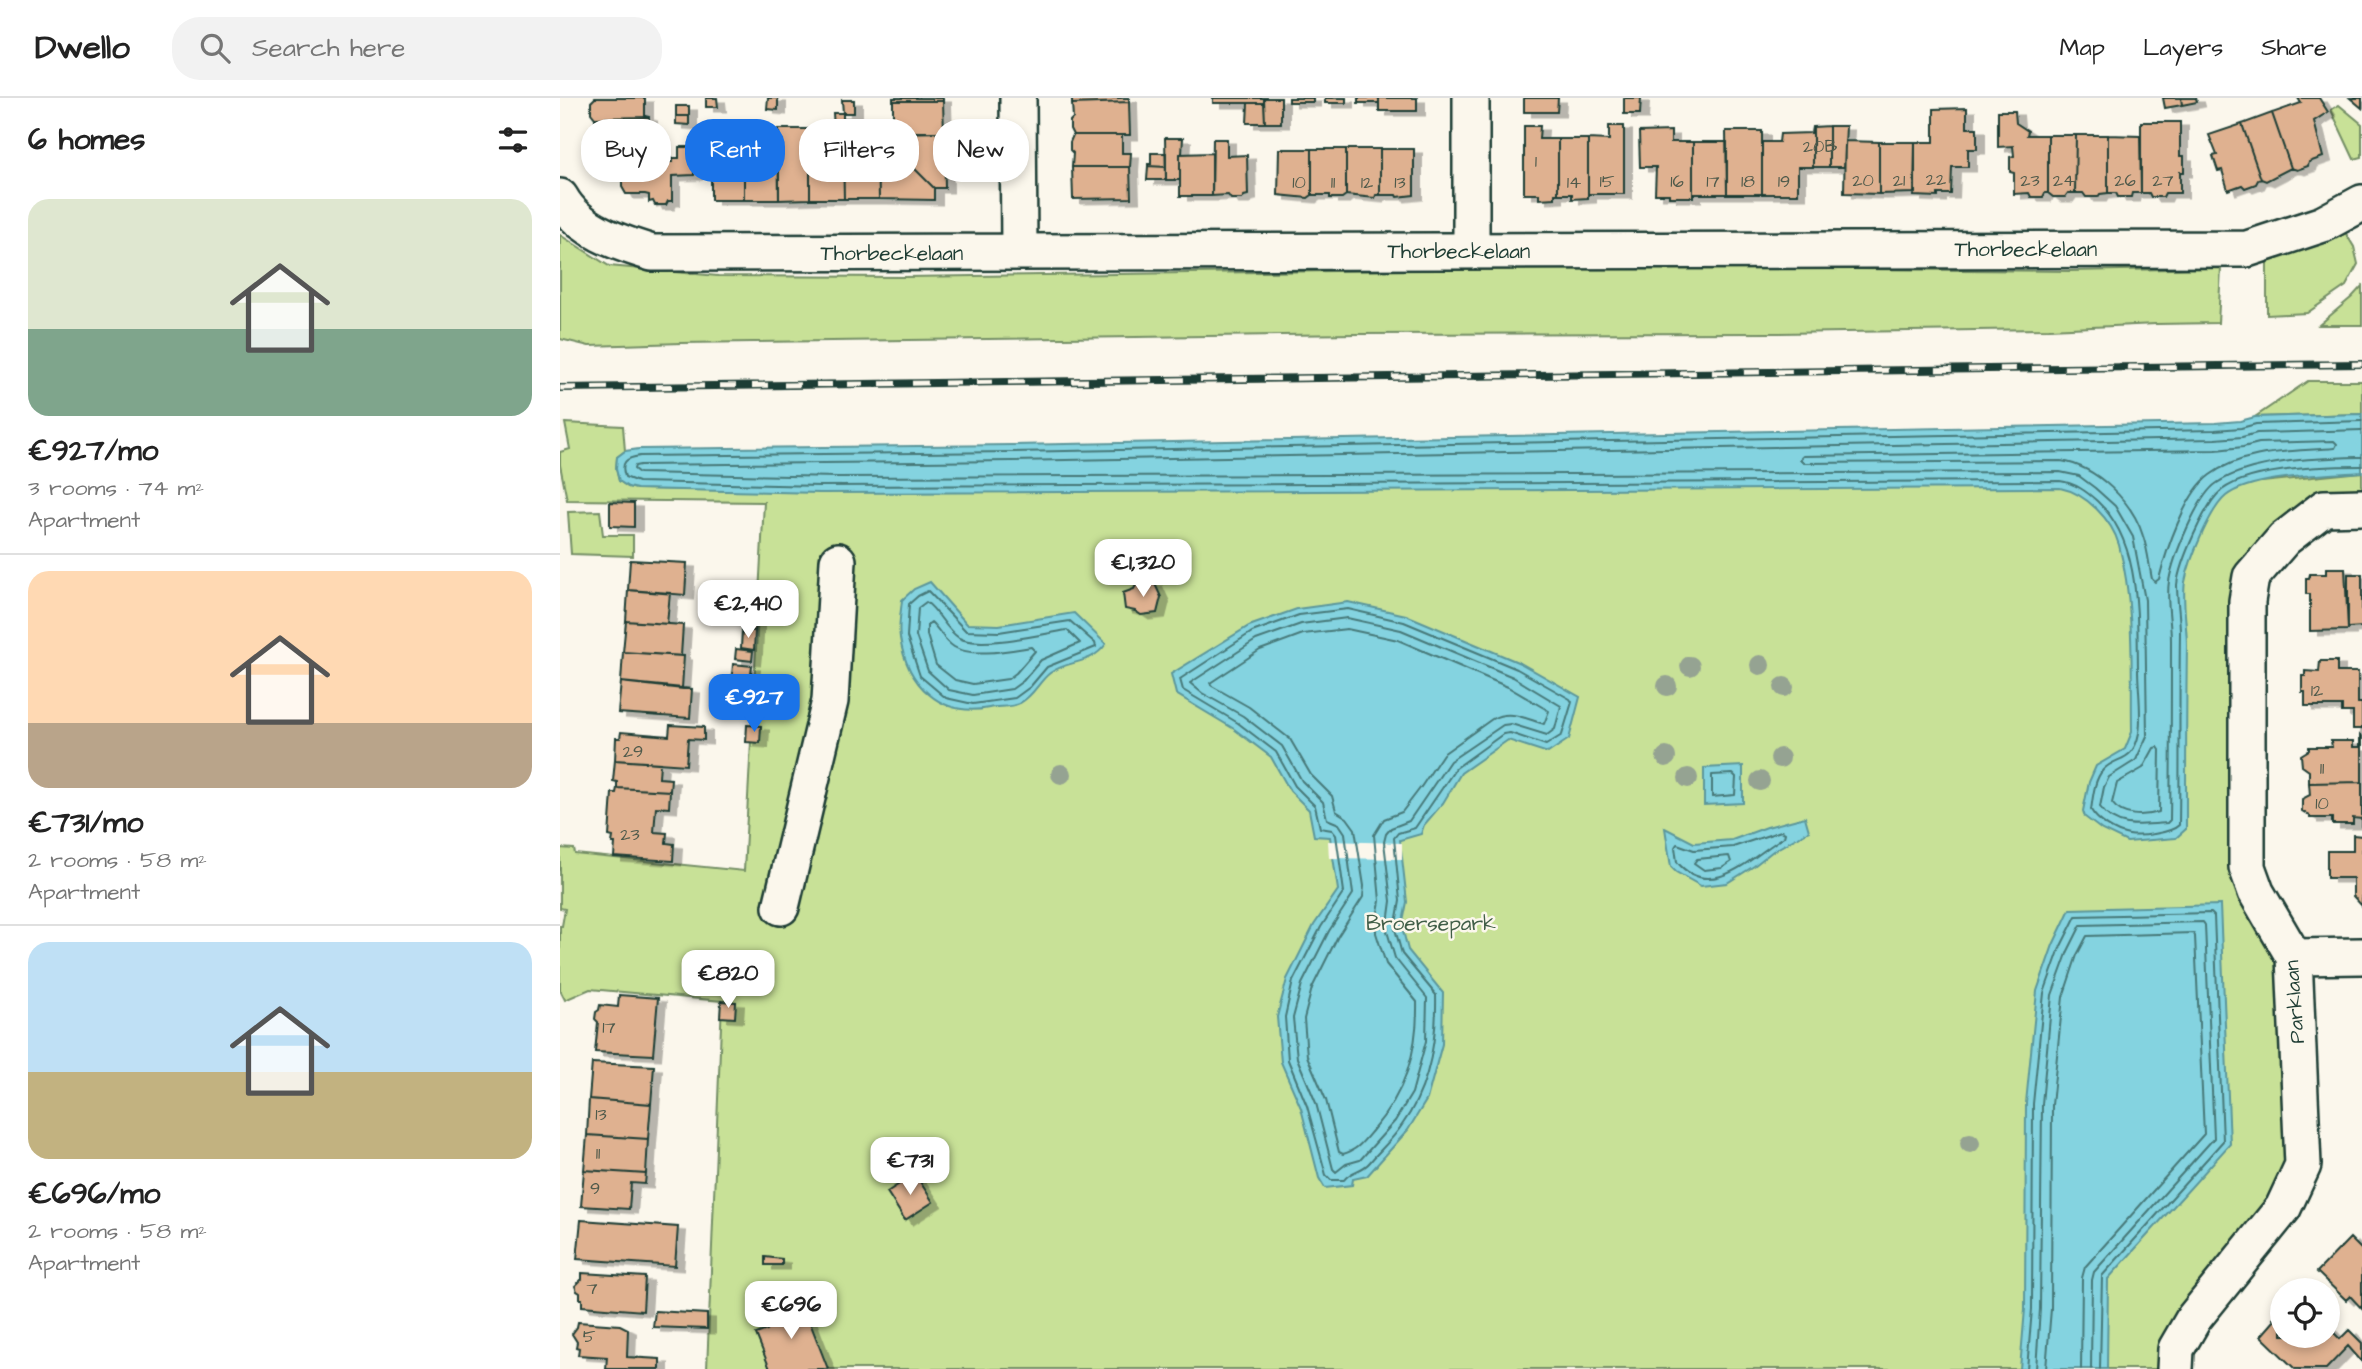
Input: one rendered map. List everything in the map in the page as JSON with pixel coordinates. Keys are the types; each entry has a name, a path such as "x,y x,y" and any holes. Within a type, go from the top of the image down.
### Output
{"street":[{"path":"1018,98 1019,252"},
{"path":"1471,98 1471,251"},
{"name":"Thorbeckelaan","path":"561,200 587,226 620,243 652,253 2247,249 2323,224 2362,203"},
{"name":"Parklaan","path":"2175,1369 2176,1349 2194,1318 2283,1208 2303,1165 2294,957 2256,892 2247,867 2247,601 2251,577 2284,539 2324,508 2362,508"},
{"path":"781,907 830,701 838,561"},
{"path":"2294,957 2362,956"}],"green space":[{"path":"2339,105 2362,124 2362,157 2354,159 2331,110"},
{"path":"2345,232 2354,247 2358,264 2346,286 2307,313 2267,315 2267,258"},
{"path":"560,235 609,266 718,276 905,277 1623,267 2070,271 2221,268 2218,323 2049,329 1779,333 1357,334 589,346 560,339"},
{"path":"2362,286 2362,325 2319,325 2352,297"},
{"path":"2308,381 2362,381 2362,414 2255,417"},
{"name":"Broersepark","path":"565,423 623,426 625,451 617,457 616,469 619,481 637,489 764,491 2262,482 2362,472 2362,499 2239,568 2235,823 2278,963 2289,1175 2167,1369 707,1369 722,1001 590,989 565,1000 560,990 560,926 565,909 560,908 560,848 574,849 575,854 744,871 764,502 567,500 560,465 560,452 570,449"},
{"path":"600,511 603,535 633,535 633,556 571,554 568,512"}],"water":[{"path":"2362,414 2362,472 2291,477 2253,484 2226,496 2213,512 2191,562 2184,589 2187,646 2186,829 2176,838 2127,842 2102,830 2085,817 2083,811 2089,782 2096,766 2125,749 2132,732 2131,638 2124,568 2116,536 2104,517 2079,496 2060,488 820,493 637,489 619,481 616,469 617,457 625,451 639,449 1012,445 2215,423 2255,417"},
{"path":"930,582 967,624 999,625 1074,613 1106,644 1093,656 1050,673 1017,705 971,710 955,708 929,694 918,683 904,655 900,638 902,600 914,589"},
{"path":"1348,602 1406,615 1520,663 1580,697 1569,739 1548,753 1508,740 1461,773 1443,803 1424,825 1421,834 1400,840 1407,902 1402,927 1408,950 1443,993 1442,1044 1427,1099 1408,1130 1367,1176 1353,1179 1352,1185 1325,1188 1319,1178 1301,1108 1281,1062 1277,1017 1287,979 1314,925 1338,890 1330,837 1314,836 1309,810 1290,791 1271,757 1234,729 1176,694 1171,674 1249,626 1297,609"},
{"path":"1743,766 1743,803 1704,805 1704,768"},
{"path":"1805,817 1809,831 1773,851 1727,883 1701,886 1671,867 1665,828 1694,843 1732,840"},
{"path":"2220,905 2230,1144 2108,1279 2107,1369 2020,1369 2025,1309 2026,1103 2037,991 2053,945 2070,909"}],"pier":[{"path":"1328,841 1402,843 1402,859 1329,858"}],"building":[{"path":"595,98 645,98 645,116 649,117 595,118 591,113 591,102"},
{"path":"706,98 717,98 718,107 706,107"},
{"path":"768,98 778,98 778,110 767,109"},
{"path":"893,98 943,98 943,101 893,101"},
{"path":"1072,98 1129,98 1129,102 1072,104"},
{"path":"1213,98 1264,98 1264,103 1213,103"},
{"path":"1264,98 1281,98 1281,123 1265,123"},
{"path":"1289,98 1313,98 1313,102 1289,102"},
{"path":"1325,98 1346,98 1346,103 1325,103"},
{"path":"1358,98 1379,98 1379,103 1358,103"},
{"path":"1379,98 1417,98 1417,111 1379,111"},
{"path":"1524,98 1558,98 1557,112 1524,112"},
{"path":"1624,98 1641,98 1640,114 1624,114"},
{"path":"2163,98 2181,98 2182,105 2165,108"},
{"path":"2181,98 2196,98 2197,102 2182,105"},
{"path":"2298,98 2319,98 2328,112 2314,121 2323,157 2297,170 2291,168 2272,113 2301,103"},
{"path":"2350,98 2362,98 2362,108"},
{"path":"842,100 854,100 854,113 843,113"},
{"path":"893,101 943,101 944,119 933,119 933,132 919,132 919,119 893,119"},
{"path":"1129,102 1130,135 1073,135 1070,129 1070,121 1073,118 1072,104"},
{"path":"1248,103 1264,103 1265,123 1247,123"},
{"path":"676,106 689,106 689,116 676,116"},
{"path":"1967,108 1967,128 1977,128 1977,149 1968,149 1968,167 1952,167 1951,194 1938,194 1938,197 1914,196 1915,142 1934,142 1934,109"},
{"path":"1998,111 2015,111 2016,123 2028,131 2027,135 2048,135 2048,193 2043,197 2031,197 2029,193 2014,194 2014,173 2010,172 2010,157 2014,156 2013,146 1998,147"},
{"path":"833,113 843,113 843,119 833,119"},
{"path":"2272,113 2291,168 2266,181 2261,179 2242,124"},
{"path":"676,116 689,116 689,119 685,119 685,125 676,124"},
{"path":"649,117 649,119 595,119"},
{"path":"2141,122 2180,122 2180,156 2184,156 2184,172 2180,172 2180,193 2151,197 2149,193 2141,193"},
{"path":"2242,124 2261,179 2245,188 2242,185 2228,190 2222,170 2218,171 2213,156 2217,155 2209,135"},
{"path":"1524,126 1540,126 1539,139 1558,139 1558,194 1555,194 1555,198 1539,199 1539,194 1524,194"},
{"path":"1609,126 1624,126 1624,194 1588,194 1588,139 1609,140"},
{"path":"1829,126 1829,167 1813,167 1813,127"},
{"path":"1829,126 1846,126 1844,167 1829,167"},
{"path":"1812,127 1813,167 1798,167 1798,194 1762,194 1762,142 1779,142 1780,134 1811,133"},
{"path":"785,129 799,129 799,182 810,182 810,199 779,200 779,182 785,182"},
{"path":"1671,131 1671,142 1693,142 1693,197 1655,194 1656,167 1640,167 1639,132"},
{"path":"1726,131 1762,131 1762,194 1727,194"},
{"path":"933,132 933,182 945,182 945,188 934,188 919,173 919,133"},
{"path":"1073,135 1122,135 1122,153 1131,153 1130,167 1072,167 1073,153 1070,150 1070,142"},
{"path":"2048,135 2076,135 2075,193 2068,193 2065,197 2053,197 2048,193"},
{"path":"2076,135 2108,135 2108,193 2098,197 2086,197 2083,193 2075,193"},
{"path":"2108,135 2140,136 2141,193 2132,193 2131,197 2118,197 2116,193 2108,193"},
{"path":"1165,138 1183,138 1180,180 1166,180"},
{"path":"1213,139 1227,139 1227,156 1247,155 1248,195 1242,199 1231,199 1228,195 1212,196"},
{"path":"1558,139 1588,139 1588,198 1572,199 1572,194 1558,194"},
{"path":"1845,141 1879,142 1879,194 1844,193"},
{"path":"1693,142 1727,142 1727,194 1693,194"},
{"path":"1879,142 1915,142 1915,193 1879,194"},
{"path":"679,147 685,147 685,175 672,176 672,201 668,201 666,205 649,202 649,195 626,194 622,182 671,182 671,162 673,158 679,158"},
{"path":"1279,149 1312,149 1312,195 1308,198 1278,195"},
{"path":"1312,149 1346,149 1346,195 1342,198 1312,195"},
{"path":"1346,149 1380,149 1380,195 1375,198 1346,195"},
{"path":"1380,149 1414,149 1414,195 1380,195"},
{"path":"1151,153 1166,153 1166,167 1148,166 1151,164"},
{"path":"1212,153 1212,196 1180,196 1180,154"},
{"path":"1148,166 1166,167 1166,180 1147,180"},
{"path":"1072,167 1130,167 1131,198 1073,199"},
{"path":"919,173 934,188 934,200 879,199 879,182 919,182"},
{"path":"711,182 744,182 744,200 711,200"},
{"path":"744,182 779,182 779,200 744,200"},
{"path":"810,182 844,182 844,199 810,199"},
{"path":"844,182 879,182 879,199 844,199"},
{"path":"610,502 634,503 634,527 610,526"},
{"path":"630,560 687,563 685,595 628,590"},
{"path":"2326,568 2345,568 2348,630 2310,631 2310,594 2306,594 2306,578 2309,578 2310,574 2326,574"},
{"path":"2348,574 2362,574 2362,627 2348,628"},
{"path":"1154,582 1161,597 1157,613 1141,615 1125,609 1123,593 1134,589 1137,583"},
{"path":"628,590 670,593 667,624 626,621"},
{"path":"744,617 757,619 755,631 742,630"},
{"path":"626,621 683,625 681,656 623,652"},
{"path":"742,630 755,631 754,650 741,648"},
{"path":"736,649 753,651 752,661 735,659"},
{"path":"623,652 684,656 682,689 621,682"},
{"path":"2320,661 2337,661 2337,672 2358,672 2358,703 2362,703 2362,729 2353,729 2353,712 2342,712 2342,706 2305,706 2302,676 2305,676 2305,671 2319,672"},
{"path":"733,664 752,666 749,690 731,688"},
{"path":"621,682 692,689 690,718 618,713"},
{"path":"670,725 704,727 704,740 688,739 686,765 615,760 616,738 620,738 621,732 669,736"},
{"path":"747,725 761,726 760,743 746,742"},
{"path":"2360,735 2362,782 2309,783 2309,771 2302,766 2301,755 2309,750 2309,747 2332,747 2331,741 2353,741 2353,747 2360,747"},
{"path":"615,760 660,763 659,778 671,779 670,791 617,788 617,782 613,781"},
{"path":"2362,782 2362,819 2353,818 2353,824 2332,824 2332,818 2310,818 2302,811 2302,799 2310,795 2309,783"},
{"path":"617,788 670,791 669,808 656,807 654,832 667,833 666,843 674,844 673,861 614,857 615,843 612,843 613,837 609,836 612,793 616,793"},
{"path":"2353,835 2362,836 2362,906 2353,896 2353,878 2327,878 2327,851 2353,851"},
{"path":"619,995 658,998 653,1055 595,1052 598,1022 595,1019 596,1012 600,1005 618,1007"},
{"path":"721,1001 736,1002 735,1018 720,1017"},
{"path":"592,1063 654,1066 651,1104 589,1099"},
{"path":"589,1099 651,1104 648,1139 587,1135"},
{"path":"587,1135 648,1139 646,1174 584,1170"},
{"path":"584,1170 646,1174 645,1184 631,1183 629,1209 581,1206"},
{"path":"915,1174 933,1202 905,1220 887,1192"},
{"path":"581,1220 678,1227 675,1266 577,1259"},
{"path":"2350,1238 2362,1250 2362,1309 2350,1296 2346,1300 2340,1294 2340,1278 2323,1278 2317,1272"},
{"path":"765,1257 782,1259 782,1265 765,1265"},
{"path":"582,1273 645,1277 643,1311 582,1306 580,1293 575,1286 582,1279"},
{"path":"802,1302 828,1369 770,1369 756,1334 767,1330 762,1317"},
{"path":"655,1311 707,1314 707,1329 653,1327"},
{"path":"578,1322 620,1325 628,1329 627,1357 660,1359 660,1369 606,1369 607,1357 578,1355 579,1348 576,1347 577,1342 572,1334"},
{"path":"2270,1326 2270,1345 2261,1336"},
{"path":"2349,1330 2362,1343 2362,1362 2348,1346 2326,1369 2295,1369 2273,1348 2340,1348 2340,1339"}],"railway":[{"path":"560,388 2362,364"}]}
